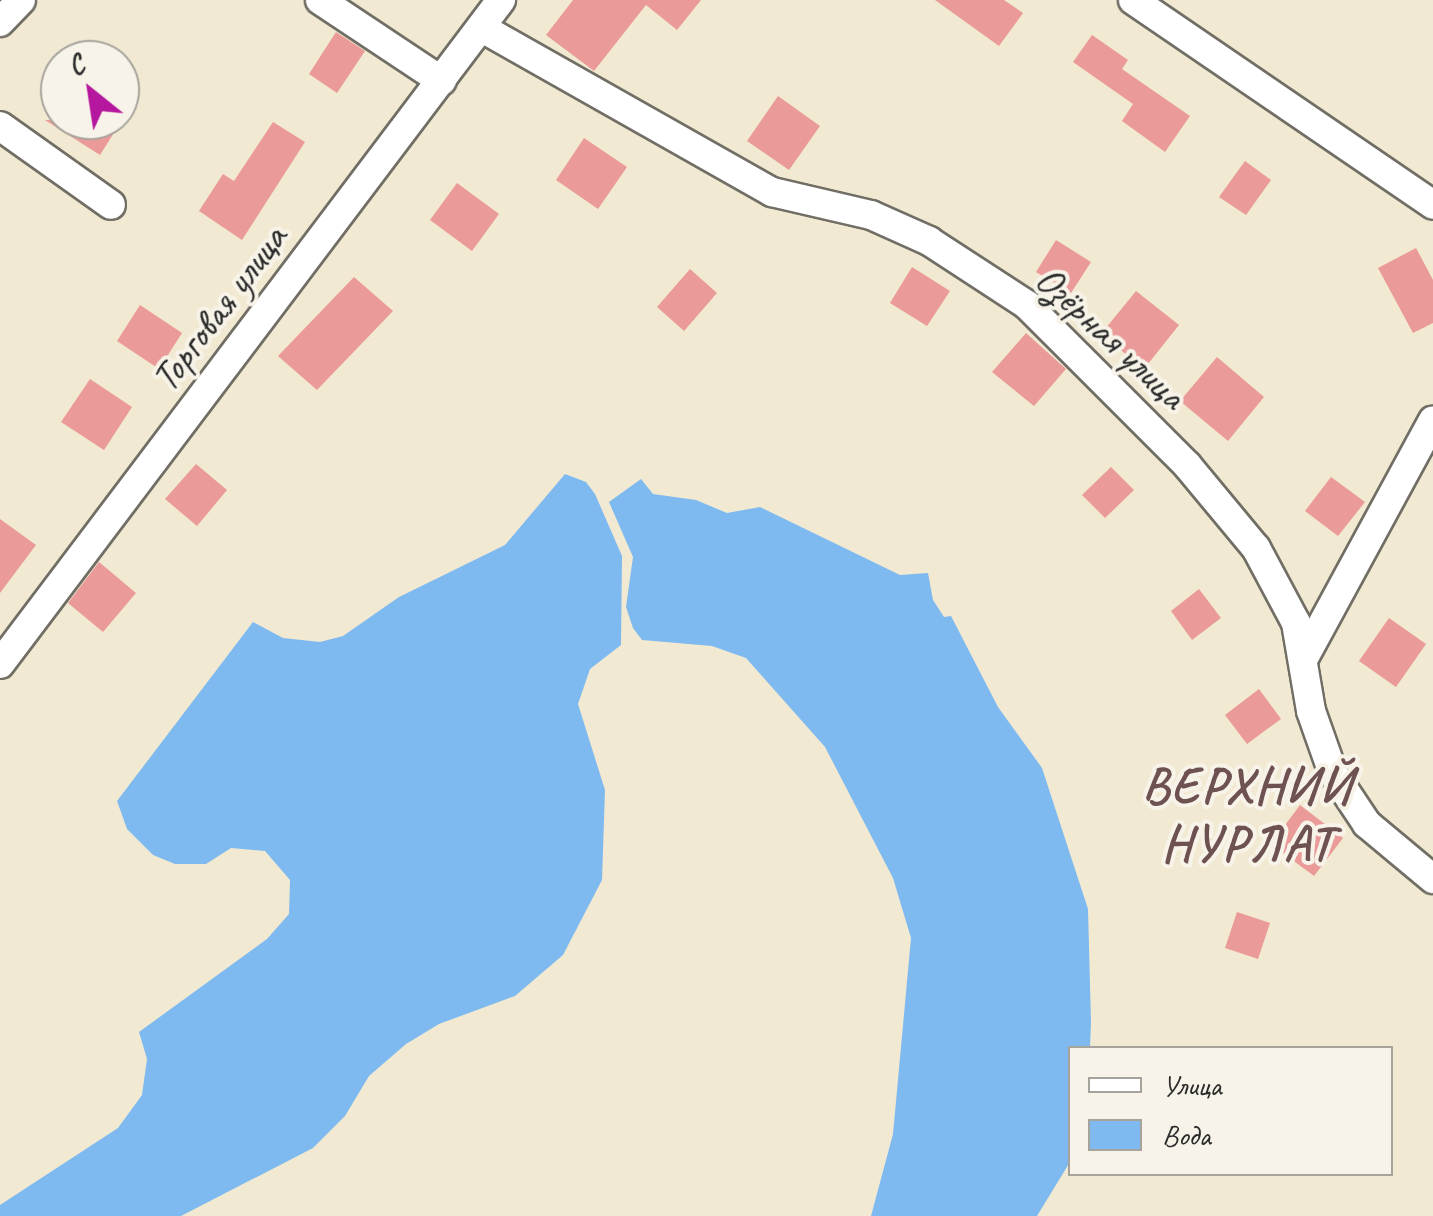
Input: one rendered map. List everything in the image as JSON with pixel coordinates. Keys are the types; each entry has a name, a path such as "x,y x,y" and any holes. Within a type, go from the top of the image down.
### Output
{"street":[{"path":"0,22 21,0"},
{"path":"320,0 442,80"},
{"name":"Торговая улица","path":"0,664 502,0"},
{"path":"1132,0 1433,205"},
{"name":"Озёрная улица","path":"482,28 772,192 871,216 928,242 1028,305 1187,465 1256,548 1278,581 1305,656 1311,711 1333,773 1367,824 1433,880"},
{"path":"0,126 111,205"},
{"path":"1305,656 1433,420"}],"water":[{"path":"565,474 586,482 595,494 622,556 621,645 590,669 578,704 605,790 602,880 563,955 515,996 439,1024 406,1044 369,1076 345,1116 313,1148 181,1216 0,1216 0,1205 118,1128 142,1095 147,1059 139,1032 267,939 289,914 290,880 265,851 231,848 206,864 175,864 153,855 127,829 117,801 253,622 283,638 320,642 343,636 399,597 505,545"},
{"path":"641,479 653,494 696,500 727,513 760,507 900,575 928,573 933,600 944,617 951,616 998,707 1042,768 1088,909 1090,1046 1068,1046 1068,1165 1037,1216 871,1216 893,1134 911,938 893,878 825,747 746,658 712,646 642,640 626,607 633,557 609,502"}],"building":[{"path":"573,0 701,0 677,30 646,5 594,71 546,35"},
{"path":"935,0 1004,0 1023,13 999,46"},
{"path":"336,32 365,51 337,93 309,74"},
{"path":"1092,35 1128,60 1122,69 1190,116 1165,152 1122,121 1133,104 1073,62"},
{"path":"778,96 820,126 789,170 747,141"},
{"path":"273,122 305,142 242,240 199,211 223,174 234,181"},
{"path":"584,138 627,167 598,209 556,180"},
{"path":"76,140 109,140 100,155"},
{"path":"1245,161 1271,180 1246,215 1219,197"},
{"path":"457,183 499,214 472,251 430,220"},
{"path":"1056,240 1091,262 1071,293 1036,272"},
{"path":"1416,248 1433,280 1433,323 1413,333 1378,268"},
{"path":"912,267 950,291 927,326 890,303"},
{"path":"690,269 717,293 684,331 657,307"},
{"path":"354,277 393,311 317,390 278,356"},
{"path":"1136,291 1179,325 1144,369 1101,334"},
{"path":"140,305 182,333 159,369 117,341"},
{"path":"1026,333 1066,369 1034,406 992,372"},
{"path":"1217,357 1264,397 1228,441 1180,401"},
{"path":"90,379 132,407 104,450 61,422"},
{"path":"196,464 227,490 197,526 165,499"},
{"path":"1111,467 1134,490 1105,518 1082,495"},
{"path":"1331,477 1365,502 1338,536 1305,511"},
{"path":"0,519 36,545 0,593"},
{"path":"99,562 136,593 103,632 68,603"},
{"path":"1199,589 1221,618 1192,640 1171,611"},
{"path":"1389,618 1426,644 1396,687 1359,661"},
{"path":"1259,689 1281,719 1247,744 1225,715"},
{"path":"1300,805 1343,838 1314,876 1271,844"},
{"path":"1237,912 1270,923 1258,959 1225,948"}],"district":[{"name":"ВЕРХНИЙ НУРЛАТ","path":"1248,814"}]}
